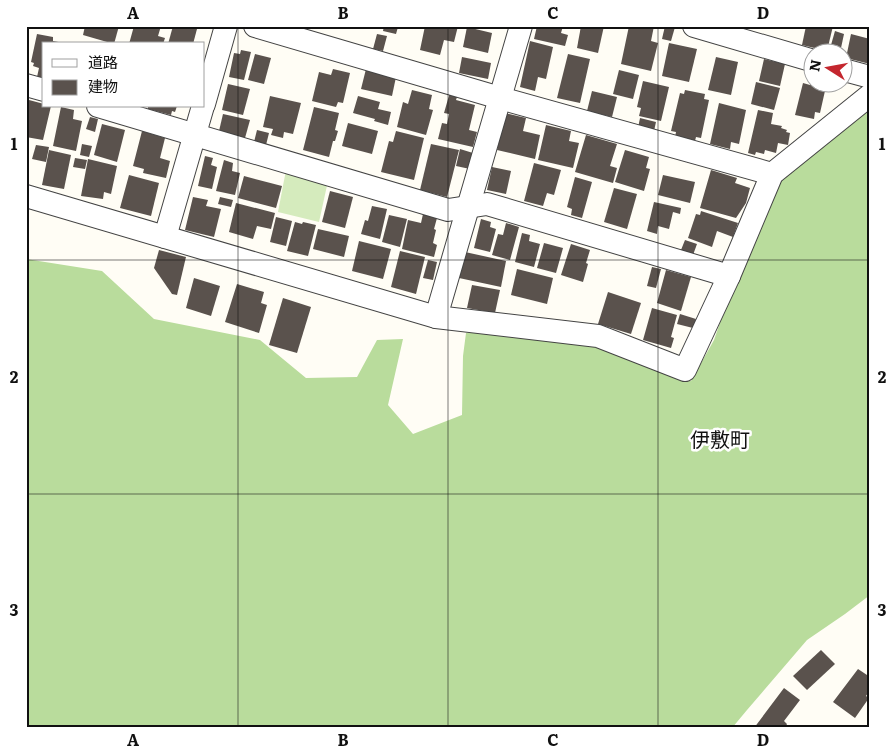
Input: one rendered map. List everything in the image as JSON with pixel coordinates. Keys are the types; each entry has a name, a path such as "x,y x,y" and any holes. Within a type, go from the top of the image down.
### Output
{"street":[{"path":"205,98 226,26"},
{"path":"255,26 500,98 772,174"},
{"path":"436,317 521,26"},
{"path":"694,26 804,58"},
{"path":"854,73 870,77"},
{"path":"26,85 42,89"},
{"path":"26,196 436,317 598,336 686,370 729,276 772,174 870,95"},
{"path":"105,108 448,210 487,204 729,276"},
{"path":"165,237 202,108"}],"green space":[{"path":"870,103 870,595 807,640 732,728 26,728 26,259 102,271 154,319 260,340 306,378 357,377 377,340 403,339 388,405 413,434 462,415 463,356 466,333 482,331 599,344 691,381 714,340 742,259 782,177"},
{"path":"286,170 328,181 319,222 278,212"}],"building":[{"path":"85,26 119,26 115,42 107,42 83,35"},
{"path":"134,26 161,26 158,36 165,38 164,42 130,42"},
{"path":"173,26 187,26 197,29 194,42 169,42"},
{"path":"384,26 406,26 405,29 398,27 396,34 383,31"},
{"path":"425,26 458,26 454,42 444,40 440,55 420,50"},
{"path":"537,26 563,26 561,33 568,35 565,46 534,39"},
{"path":"581,26 604,26 598,53 577,48"},
{"path":"629,26 654,26 651,41 658,43 651,71 621,64"},
{"path":"665,26 675,27 671,41 662,39"},
{"path":"806,26 833,26 829,42 804,42 804,45 802,45"},
{"path":"467,27 492,33 488,53 463,47"},
{"path":"835,31 844,34 842,42 832,42"},
{"path":"37,34 53,37 53,41 58,42 42,42 42,78 37,77 39,68 33,66 34,63 31,62"},
{"path":"377,34 387,36 383,51 373,49"},
{"path":"851,34 870,39 870,64 854,60 854,42 849,42"},
{"path":"530,41 553,47 546,79 538,77 535,91 520,87"},
{"path":"669,43 697,49 689,82 662,76"},
{"path":"241,50 251,52 244,80 229,77 234,53 240,54"},
{"path":"255,54 271,58 264,84 248,80"},
{"path":"568,54 590,59 580,103 557,98"},
{"path":"462,57 491,63 488,79 459,73"},
{"path":"716,57 738,62 731,95 708,90"},
{"path":"764,59 785,64 780,86 759,81"},
{"path":"333,69 350,73 343,103 338,102 336,107 312,101 319,72 331,75"},
{"path":"366,69 396,77 392,96 361,89"},
{"path":"619,70 639,75 633,99 613,94"},
{"path":"643,81 669,87 661,121 639,116 641,108 637,107"},
{"path":"756,82 780,88 774,110 751,104"},
{"path":"803,83 804,92 825,92 820,113 815,112 814,119 795,115"},
{"path":"228,84 250,89 243,115 222,110"},
{"path":"412,90 432,95 429,109 433,110 426,135 397,127 403,102 408,104"},
{"path":"685,90 705,94 704,99 709,100 701,138 696,137 695,141 675,137 676,132 671,131 680,93 684,94"},
{"path":"592,91 617,97 612,117 587,111"},
{"path":"450,92 458,94 456,100 475,105 469,130 477,132 473,147 438,139 442,123 447,124 449,114 444,113"},
{"path":"270,96 301,103 293,134 284,132 283,138 271,135 273,129 263,127"},
{"path":"358,96 380,102 378,109 391,112 388,125 353,113"},
{"path":"29,100 42,103 42,108 51,108 43,140 26,137 26,109"},
{"path":"719,103 746,110 739,144 731,142 730,149 710,144"},
{"path":"314,107 339,113 335,130 338,131 329,157 303,150"},
{"path":"61,108 74,110 73,119 82,121 76,151 53,146"},
{"path":"176,108 175,112 172,111 171,115 148,109"},
{"path":"758,110 773,113 771,124 782,126 781,128 790,133 788,145 778,143 776,153 765,150 764,154 756,152 755,155 748,153"},
{"path":"505,113 526,118 523,131 540,135 535,159 497,150"},
{"path":"223,114 250,120 245,138 219,131"},
{"path":"90,117 98,119 95,132 86,129"},
{"path":"640,118 656,122 654,131 638,128"},
{"path":"348,123 378,131 372,154 342,146"},
{"path":"102,124 125,130 117,162 94,155"},
{"path":"546,125 571,131 569,141 579,143 573,168 538,160"},
{"path":"257,130 269,133 266,145 254,142"},
{"path":"142,131 165,138 160,158 170,161 166,178 143,173 144,169 133,166"},
{"path":"396,131 424,138 414,180 381,172 389,141 393,142"},
{"path":"586,135 617,144 610,166 617,168 613,183 575,172"},
{"path":"82,144 92,146 89,157 80,155"},
{"path":"431,144 459,150 447,197 420,190"},
{"path":"36,145 49,147 46,162 32,159"},
{"path":"460,149 473,153 470,169 456,166"},
{"path":"49,150 71,155 64,189 42,185"},
{"path":"625,150 649,157 646,168 650,169 644,191 615,182"},
{"path":"205,156 213,158 211,165 217,167 212,189 198,186"},
{"path":"75,158 87,160 85,169 73,167"},
{"path":"88,159 117,166 111,194 104,192 103,199 81,196"},
{"path":"224,160 233,163 232,171 240,173 235,195 216,191"},
{"path":"534,163 561,170 554,195 547,193 543,206 524,201"},
{"path":"492,167 511,171 506,194 487,190"},
{"path":"711,170 737,178 735,183 750,188 746,203 736,218 700,208"},
{"path":"129,175 159,183 151,216 120,208"},
{"path":"663,175 695,182 690,203 658,195"},
{"path":"244,176 282,186 276,208 238,198"},
{"path":"575,177 592,182 582,218 571,215 572,209 567,207"},
{"path":"614,188 637,194 627,229 604,222"},
{"path":"330,191 353,197 345,228 322,222"},
{"path":"193,197 208,200 206,206 221,209 214,237 185,230"},
{"path":"220,197 233,200 231,207 218,204"},
{"path":"654,202 681,208 680,214 673,212 669,229 658,226 657,234 647,231"},
{"path":"236,203 275,213 271,229 257,226 253,239 229,232"},
{"path":"372,206 387,209 380,239 361,234 365,220 368,221"},
{"path":"701,211 738,223 733,237 717,231 712,247 688,238 696,214 700,215"},
{"path":"423,214 437,218 434,229 436,230 433,243 437,245 434,257 402,249 408,220 421,223"},
{"path":"389,215 407,219 400,247 382,242"},
{"path":"276,217 292,221 286,246 270,242"},
{"path":"481,219 491,222 490,227 496,229 490,252 474,248"},
{"path":"295,222 316,225 308,256 287,251"},
{"path":"506,223 519,227 510,260 492,255 498,234 503,235"},
{"path":"318,229 349,236 344,257 313,249"},
{"path":"522,233 530,235 529,241 540,244 534,267 515,262"},
{"path":"685,240 697,244 693,255 681,250"},
{"path":"359,241 391,249 383,279 352,271"},
{"path":"544,243 563,248 556,273 537,268"},
{"path":"571,244 590,250 583,282 561,275"},
{"path":"159,250 186,257 177,295 172,294 154,268"},
{"path":"400,251 425,257 416,294 391,287"},
{"path":"465,252 506,261 501,287 459,278"},
{"path":"428,260 437,262 433,280 423,278"},
{"path":"652,267 661,269 656,288 647,286"},
{"path":"517,269 553,278 547,304 511,295"},
{"path":"666,270 691,277 681,311 657,303"},
{"path":"194,278 220,286 211,316 186,308"},
{"path":"237,284 264,292 261,303 267,305 259,333 225,322"},
{"path":"472,285 500,290 495,313 467,308"},
{"path":"608,292 641,303 631,334 598,324"},
{"path":"283,298 311,307 297,353 269,345"},
{"path":"652,308 677,315 671,337 674,338 671,348 643,340"},
{"path":"680,314 696,319 693,328 677,324"},
{"path":"821,650 835,664 807,690 793,676"},
{"path":"858,669 870,677 870,690 866,696 869,698 855,718 833,702"},
{"path":"784,688 800,700 784,721 787,724 785,728 754,728"}],"district":[{"name":"伊敷町","path":"720,438"}]}
